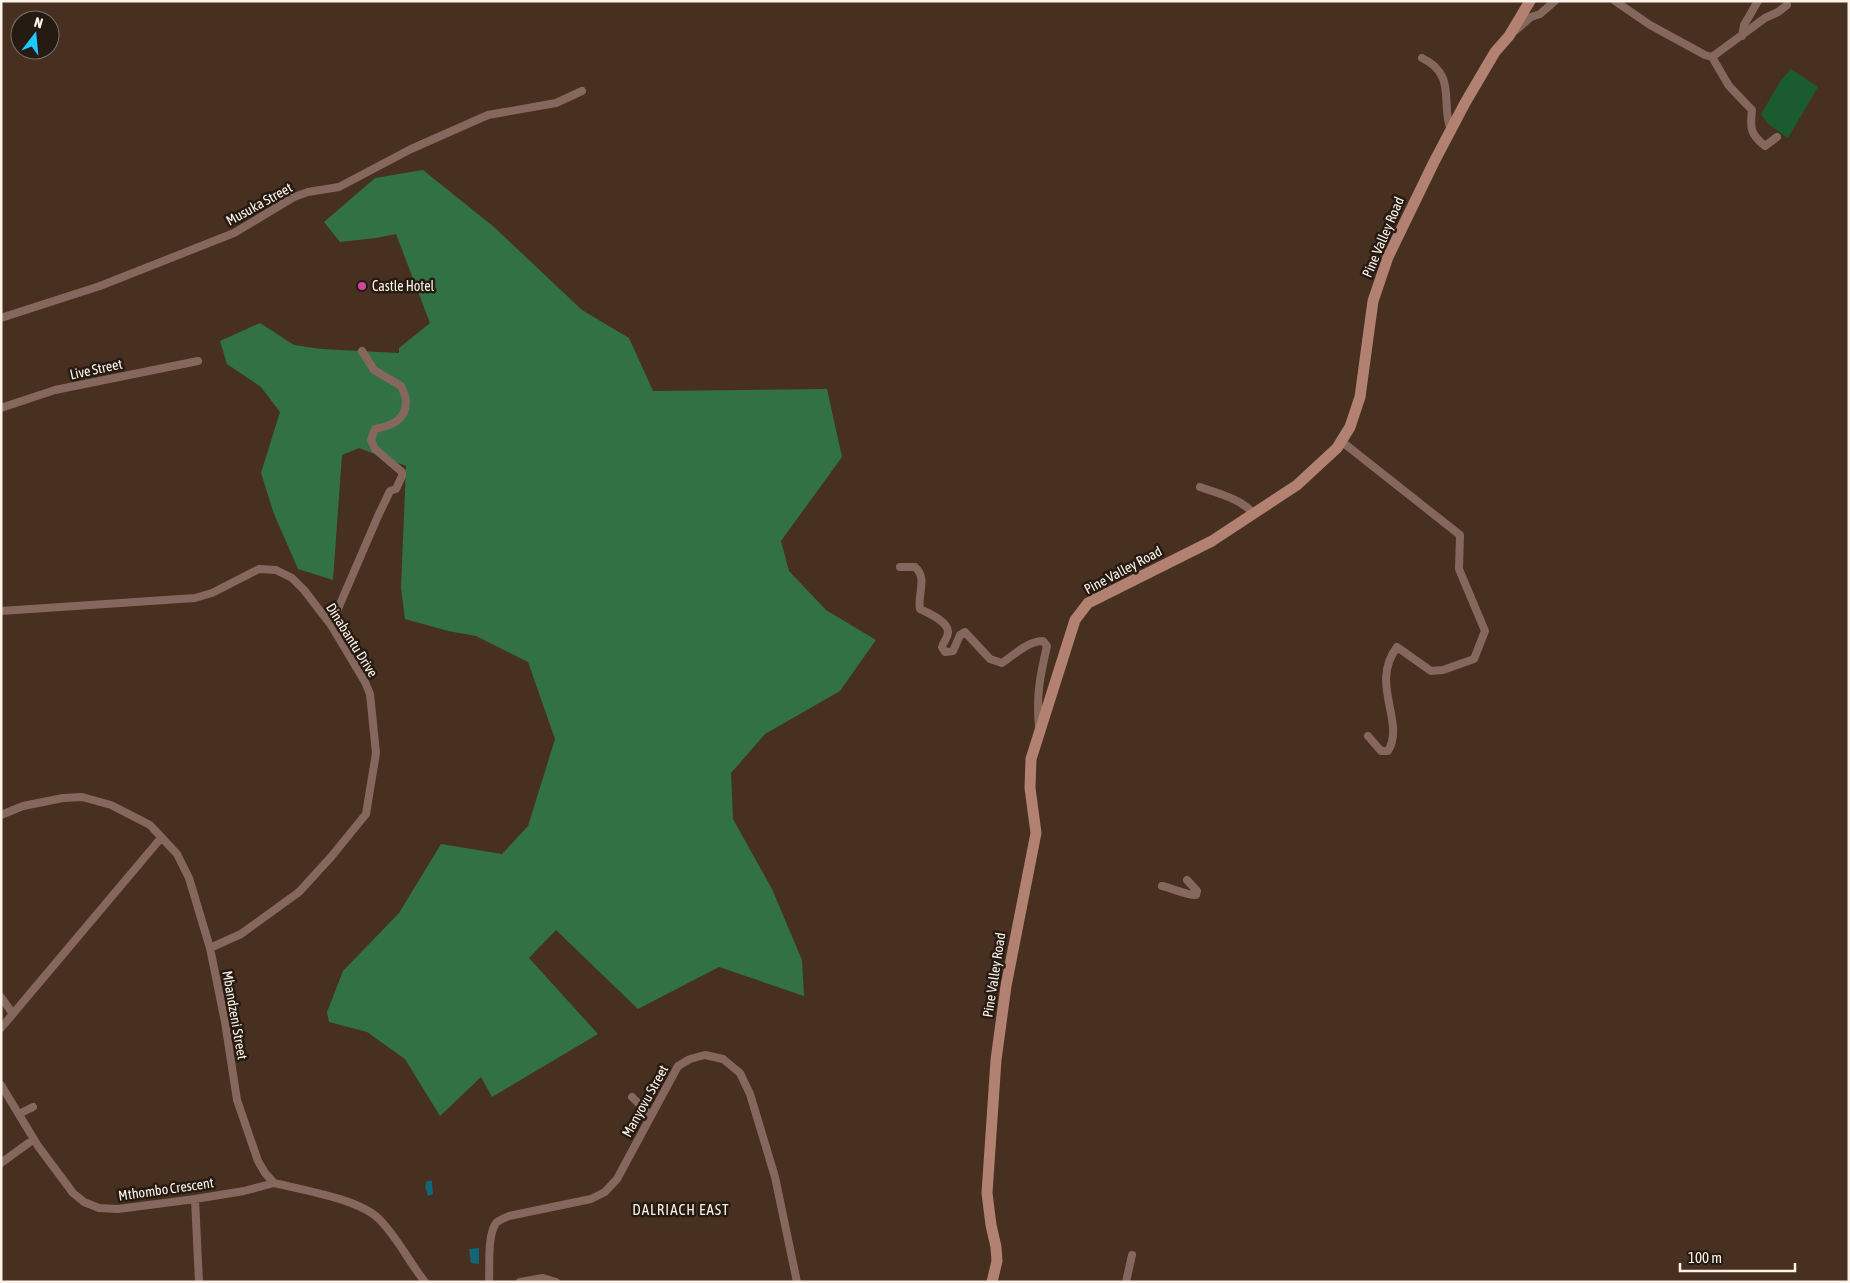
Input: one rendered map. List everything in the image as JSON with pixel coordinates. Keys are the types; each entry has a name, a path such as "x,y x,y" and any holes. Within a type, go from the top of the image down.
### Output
{"main road":[{"name":"Pine Valley Road","path":"992,1282 997,1261 987,1193 996,1060 1006,986 1036,833 1030,788 1031,759 1075,620 1088,603 1212,541 1254,514 1297,485 1337,448 1350,427 1360,397 1373,302 1388,257 1451,130 1495,52 1509,36 1530,1"}],"street":[{"path":"1509,36 1531,17 1540,14 1555,1"},
{"path":"1616,1 1650,26 1712,57 1729,86 1752,110 1750,127 1756,139 1765,146 1777,137"},
{"path":"1742,36 1744,25 1758,1"},
{"path":"1712,57 1787,5"},
{"path":"1422,58 1431,62 1441,75 1447,92 1448,122 1451,130"},
{"name":"Musuka Street","path":"1,318 100,286 234,233 294,196 339,187 411,149 488,115 556,103 582,91"},
{"path":"331,625 378,516 390,491 396,489 402,476 402,472 375,449 371,440 375,429 396,423 402,414 406,401 401,386 374,370 362,351"},
{"name":"Live Street","path":"1,408 55,390 198,361"},
{"path":"1341,441 1460,535 1459,569 1485,631 1474,659 1442,670 1431,671 1397,647 1390,657 1385,678 1392,720 1392,743 1388,751 1380,751 1368,736"},
{"path":"1200,487 1240,501 1254,514"},
{"path":"900,567 915,567 919,571 922,586 920,608 939,619 948,629 948,636 942,647 945,652 953,651 960,635 965,632 990,659 1002,663 1036,641 1043,641 1046,646 1038,687 1039,731"},
{"name":"Dinabantu Drive","path":"1,611 195,598 212,593 259,569 276,570 292,578 304,590 331,625 365,682 370,694 376,753 366,814 299,892 241,934 210,948"},
{"name":"Mbandzeni Street","path":"1,815 23,806 62,798 82,797 111,805 150,825 177,854 189,878 210,948 225,1022 237,1100 258,1161 274,1183"},
{"path":"1,1028 161,838"},
{"path":"1162,886 1196,895 1197,890 1187,880"},
{"path":"1,997 13,1014"},
{"name":"Manyovu Street","path":"490,1282 490,1242 497,1222 509,1216 591,1199 605,1192 617,1179 678,1066 690,1059 705,1055 723,1059 740,1073 750,1094 775,1177 797,1282"},
{"name":"Mthombo Crescent","path":"1,1085 34,1139 73,1193 84,1202 100,1208 118,1209 195,1199 244,1191 274,1183"},
{"path":"632,1097 651,1116"},
{"path":"19,1114 33,1107"},
{"path":"1,1162 34,1139"},
{"path":"274,1183 365,1208 378,1218 390,1232 426,1282"},
{"path":"195,1199 199,1282"},
{"path":"1126,1282 1132,1255"},
{"path":"520,1282 543,1278 556,1282"}],"green space":[{"path":"1791,69 1818,87 1788,138 1768,124 1761,114 1781,80"},
{"path":"423,170 494,227 582,310 629,338 653,391 827,389 842,457 781,541 789,571 826,610 876,640 840,691 765,734 731,773 733,819 772,889 802,960 804,996 719,967 638,1009 556,930 529,958 598,1034 492,1097 481,1077 440,1116 405,1059 367,1032 329,1022 327,1012 343,971 399,913 441,844 502,854 528,826 555,739 528,662 476,636 448,631 405,619 401,588 406,466 359,448 342,455 333,580 298,569 274,514 261,473 280,412 261,387 227,364 220,341 260,323 294,345 321,349 399,353 399,348 430,323 396,234 340,242 324,222 375,178"}],"water":[{"path":"427,1181 432,1181 433,1194 428,1196 425,1186"},
{"path":"479,1248 479,1264 471,1263 469,1249"}],"place":[{"name":"Castle Hotel","path":"362,286"}],"district":[{"name":"DALRIACH EAST","path":"681,1209"}]}
